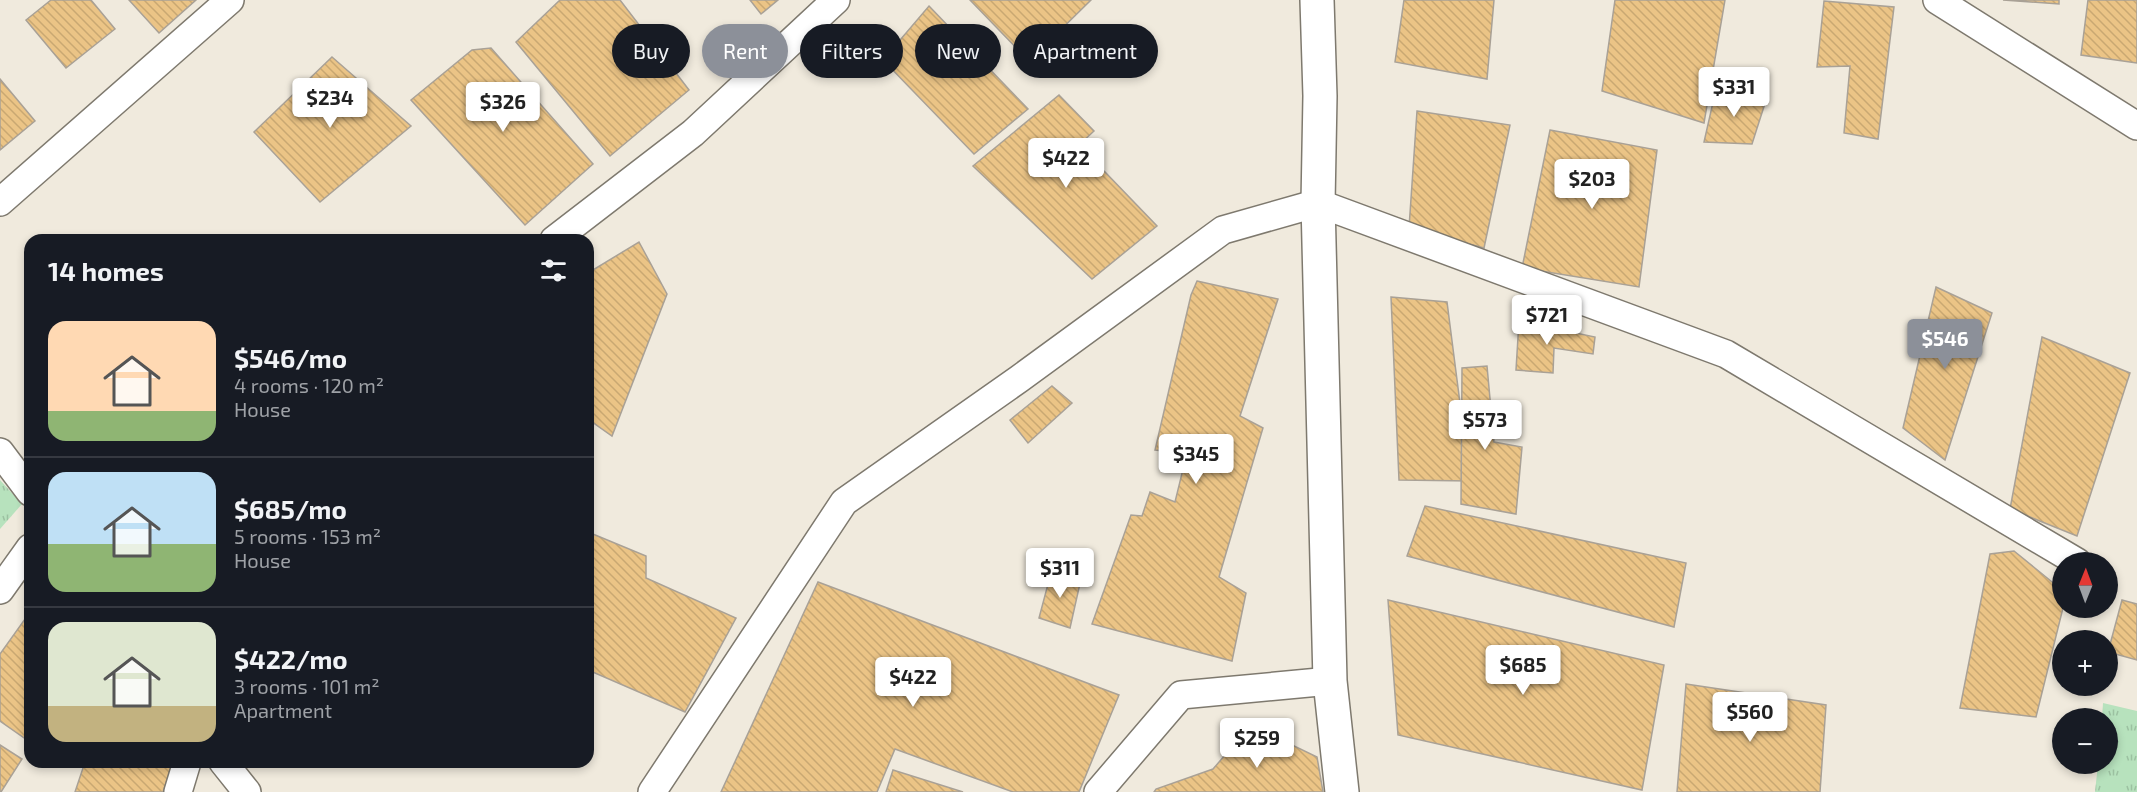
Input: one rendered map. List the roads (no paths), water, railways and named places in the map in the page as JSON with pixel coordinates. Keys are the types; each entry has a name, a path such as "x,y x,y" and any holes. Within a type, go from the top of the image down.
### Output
{"street":[{"path":"0,202 230,0"},
{"path":"562,234 693,133 836,0"},
{"path":"1317,0 1320,96 1318,203 1330,681 1342,792"},
{"path":"1937,0 2137,126"},
{"path":"652,792 844,502 1019,379 1223,230 1318,203 1725,354 2060,552"},
{"path":"0,452 24,484"},
{"path":"0,590 24,556"},
{"path":"1098,792 1181,695 1330,681"},
{"path":"178,792 186,768"},
{"path":"228,768 247,792"}]}
